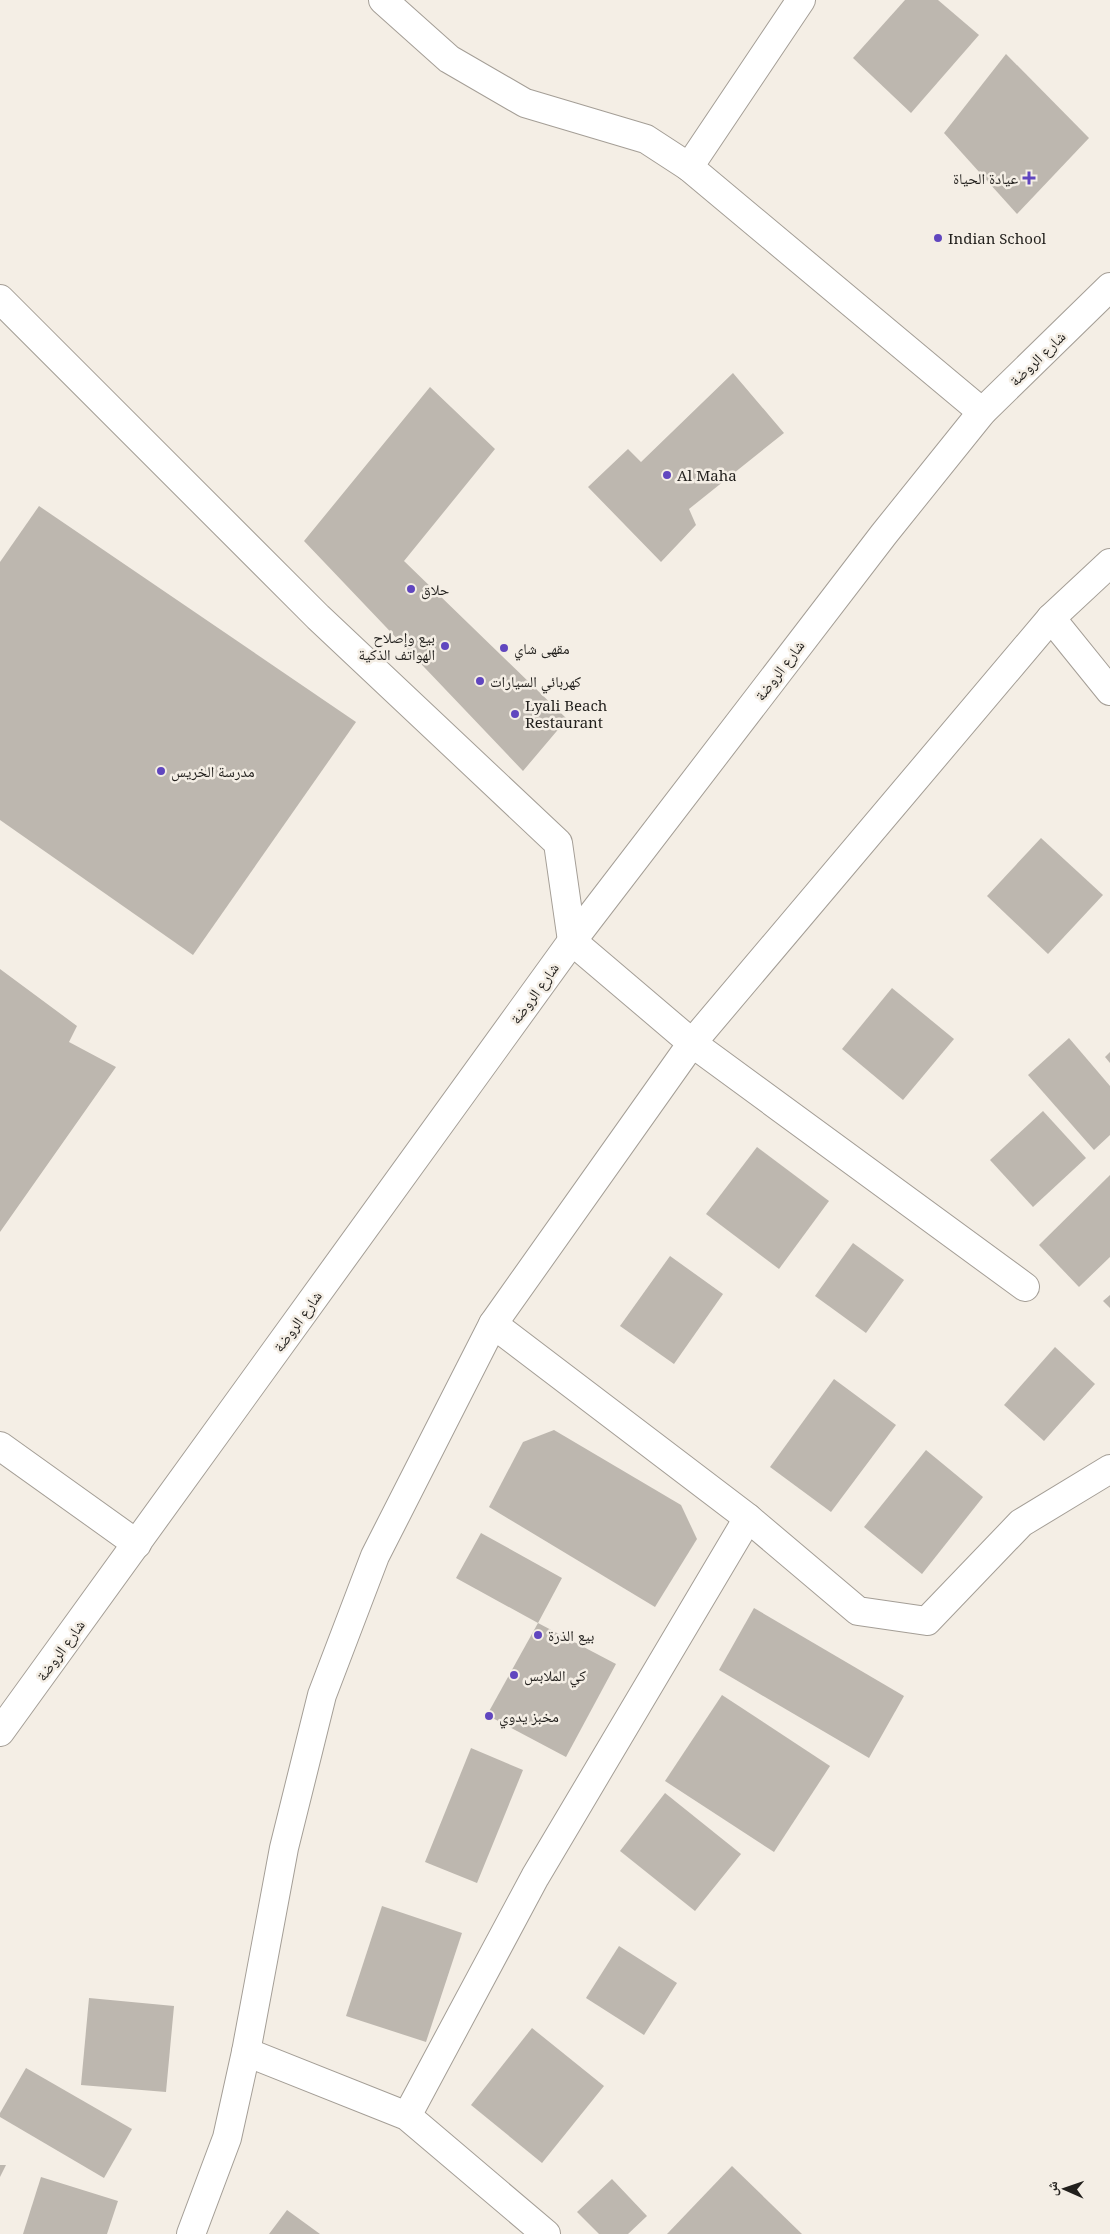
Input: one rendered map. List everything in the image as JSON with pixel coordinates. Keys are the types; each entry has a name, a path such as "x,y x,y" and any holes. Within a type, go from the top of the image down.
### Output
{"street":[{"path":"383,0 449,59 525,103 646,139 689,167 982,412"},
{"path":"689,167 801,0"},
{"name":"شارع الروضة","path":"0,1732 572,941 884,534 982,412 1110,287"},
{"path":"0,299 318,617 558,843 572,941 692,1043 1025,1287"},
{"path":"191,2234 226,2138 246,2052 284,1848 322,1695 375,1556 493,1324 692,1043 1051,618 1110,563"},
{"path":"1051,618 1110,691"},
{"path":"493,1324 748,1518 858,1611 927,1621 1022,1523 1110,1469"},
{"path":"0,1446 137,1544"},
{"path":"407,2116 535,1877 748,1518"},
{"path":"246,2052 407,2116 546,2234"}],"building":[{"path":"905,0 938,0 979,35 911,113 853,58"},
{"path":"1006,54 1089,138 1017,214 944,133"},
{"name":"Al Maha","path":"733,373 784,433 689,509 696,525 661,562 588,487 628,449 641,462"},
{"path":"430,387 495,449 404,561 567,719 523,771 304,541"},
{"name":"مدرسة الخريس","path":"39,506 356,722 193,955 0,820 0,562"},
{"path":"1041,838 1103,895 1048,954 987,896"},
{"path":"0,969 77,1026 69,1042 116,1067 0,1232"},
{"path":"892,988 954,1039 903,1100 842,1049"},
{"path":"1069,1038 1110,1086 1110,1135 1094,1150 1028,1075"},
{"path":"1110,1052 1110,1063 1105,1057"},
{"path":"1043,1111 1086,1158 1033,1207 990,1160"},
{"path":"757,1147 829,1201 779,1269 706,1214"},
{"path":"1110,1175 1110,1257 1079,1287 1039,1245"},
{"path":"853,1243 904,1280 866,1333 815,1296"},
{"path":"670,1256 723,1294 674,1364 620,1326"},
{"path":"1110,1295 1110,1308 1103,1301"},
{"path":"1055,1347 1095,1384 1044,1441 1004,1405"},
{"path":"834,1379 896,1425 831,1512 770,1467"},
{"path":"554,1430 681,1505 697,1539 655,1607 489,1507 523,1442"},
{"path":"926,1450 983,1497 922,1574 864,1527"},
{"path":"481,1533 562,1578 538,1623 456,1578"},
{"path":"754,1608 904,1696 869,1758 719,1670"},
{"path":"538,1623 616,1664 566,1757 487,1715"},
{"path":"722,1695 830,1766 774,1852 665,1781"},
{"path":"471,1748 523,1770 477,1883 425,1862"},
{"path":"665,1793 741,1854 695,1911 620,1851"},
{"path":"382,1906 462,1933 426,2042 346,2016"},
{"path":"619,1946 677,1983 644,2035 586,1998"},
{"path":"89,1998 174,2006 166,2092 81,2085"},
{"path":"532,2028 604,2086 542,2163 471,2105"},
{"path":"26,2068 132,2129 104,2178 0,2117 0,2113"},
{"path":"0,2165 6,2165 0,2177"},
{"path":"732,2166 802,2234 667,2234"},
{"path":"41,2177 118,2201 107,2234 23,2234"},
{"path":"612,2179 647,2216 628,2234 599,2234 577,2212"},
{"path":"287,2210 320,2234 269,2234"}],"place":[{"name":"عيادة الحياة","path":"1029,178"},
{"name":"Indian School","path":"938,238"},
{"name":"Al Maha","path":"667,475"},
{"name":"حلاق","path":"411,589"},
{"name":"بيع وإصلاح الهواتف الذكية","path":"445,646"},
{"name":"مقهى شاي","path":"504,648"},
{"name":"كهربائي السيارات","path":"480,681"},
{"name":"Lyali Beach Restaurant","path":"515,714"},
{"name":"مدرسة الخريس","path":"161,771"},
{"name":"بيع الذرة","path":"538,1635"},
{"name":"كي الملابس","path":"514,1675"},
{"name":"مخبز يدوي","path":"489,1716"}]}
